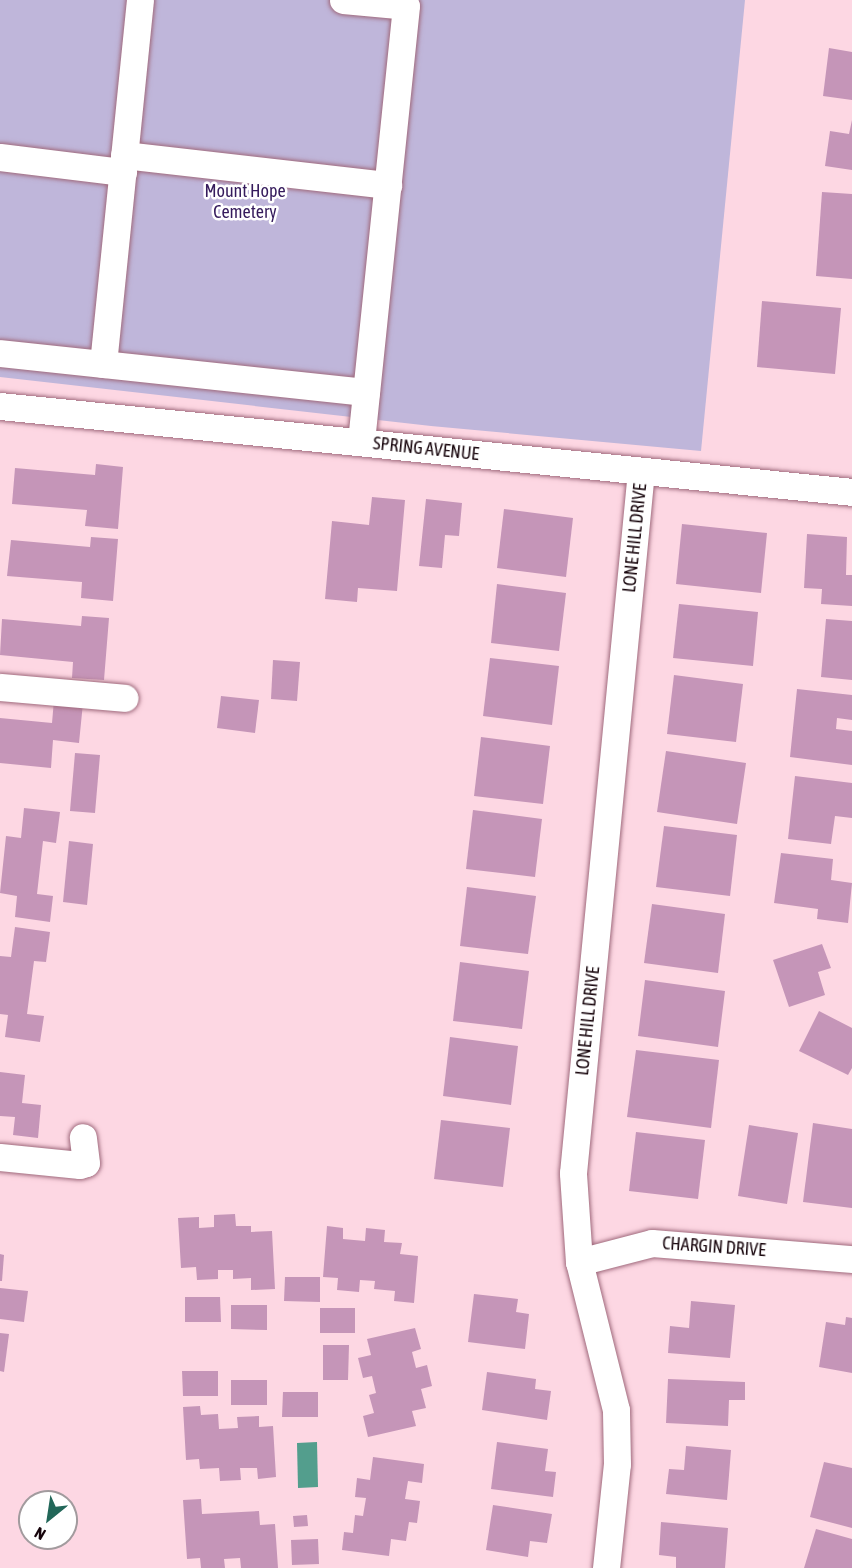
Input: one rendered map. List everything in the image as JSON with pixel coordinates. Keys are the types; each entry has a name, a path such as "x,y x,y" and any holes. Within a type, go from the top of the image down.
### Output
{"street":[{"path":"103,364 140,0"},
{"path":"343,0 406,6 361,442"},
{"path":"0,157 124,164 388,185"},
{"path":"0,353 366,392"},
{"name":"SPRING AVENUE","path":"0,406 852,492"},
{"name":"LONE HILL DRIVE","path":"606,1568 617,1464 616,1410 579,1262 573,1173 642,471"},
{"path":"0,687 125,698"},
{"path":"0,1157 80,1165 86,1163 83,1137"},
{"name":"CHARGIN DRIVE","path":"579,1262 652,1243 852,1259"}],"green space":[{"name":"Mount Hope Cemetery","path":"0,0 745,0 701,451 431,426 0,377"}],"shaded area":[{"path":"317,1442 318,1487 298,1488 297,1443"}],"building":[{"path":"829,48 852,52 852,100 823,96"},
{"path":"852,120 852,170 825,166 830,131 849,134"},
{"path":"822,192 852,194 852,279 816,276"},
{"path":"762,301 841,308 835,374 757,367"},
{"path":"96,464 123,467 118,529 85,526 87,510 12,504 15,468 95,475"},
{"path":"372,497 405,500 397,591 358,588 357,602 325,599 332,521 369,525"},
{"path":"426,499 462,503 459,536 445,535 442,568 419,566"},
{"path":"504,509 573,518 566,577 497,568"},
{"path":"682,524 767,533 761,593 676,584"},
{"path":"807,534 847,537 846,575 852,575 852,606 821,604 822,589 804,588"},
{"path":"91,537 118,539 113,601 81,598 82,582 7,576 11,540 90,547"},
{"path":"497,584 566,593 559,651 491,643"},
{"path":"679,604 758,612 753,666 673,658"},
{"path":"82,616 109,618 104,680 72,678 73,662 0,655 2,619 81,626"},
{"path":"826,619 852,621 852,680 821,677"},
{"path":"490,658 559,666 552,725 483,716"},
{"path":"273,660 300,662 297,701 271,699"},
{"path":"674,675 743,684 736,742 667,734"},
{"path":"797,689 852,695 852,720 837,718 836,729 852,731 852,765 790,757"},
{"path":"221,696 259,700 255,733 217,728"},
{"path":"54,700 83,703 79,743 53,740 51,768 0,763 0,718 52,723"},
{"path":"481,737 550,746 543,804 474,796"},
{"path":"666,751 746,763 737,824 657,812"},
{"path":"75,753 100,755 95,813 70,811"},
{"path":"795,776 852,783 852,818 835,816 831,844 788,839"},
{"path":"24,808 60,812 56,843 43,841 37,894 53,896 50,922 15,917 17,896 0,893 6,836 21,838"},
{"path":"473,810 542,819 535,877 466,869"},
{"path":"664,826 737,835 730,896 656,887"},
{"path":"69,841 93,844 87,905 63,902"},
{"path":"781,853 833,859 831,880 852,883 848,923 817,919 818,909 774,903"},
{"path":"467,887 536,896 528,954 460,946"},
{"path":"652,904 725,914 718,973 644,963"},
{"path":"15,927 50,932 46,962 34,961 27,1014 44,1016 40,1042 5,1037 8,1015 0,1014 0,956 11,957"},
{"path":"822,944 831,968 818,972 825,995 789,1007 773,960"},
{"path":"460,962 529,971 522,1029 453,1021"},
{"path":"645,980 725,991 718,1047 638,1036"},
{"path":"819,1011 852,1028 852,1068 848,1075 799,1051"},
{"path":"450,1037 518,1046 511,1105 443,1096"},
{"path":"636,1050 719,1060 711,1128 627,1117"},
{"path":"0,1072 25,1075 22,1103 41,1105 38,1138 13,1135 15,1117 0,1116"},
{"path":"441,1120 510,1128 503,1187 434,1179"},
{"path":"813,1123 852,1129 852,1208 803,1202"},
{"path":"749,1125 798,1133 787,1204 738,1196"},
{"path":"636,1132 705,1140 698,1199 629,1191"},
{"path":"235,1214 236,1226 251,1226 251,1232 272,1231 275,1289 251,1290 251,1278 233,1279 233,1270 218,1270 218,1279 197,1280 196,1267 181,1268 178,1218 199,1217 199,1228 214,1227 214,1215"},
{"path":"327,1226 343,1228 343,1239 365,1241 366,1228 385,1230 384,1242 402,1243 400,1254 418,1256 414,1303 394,1301 395,1291 374,1289 375,1281 360,1280 359,1292 337,1290 338,1278 323,1277"},
{"path":"0,1254 4,1255 2,1281 0,1281"},
{"path":"285,1277 320,1277 320,1302 284,1301"},
{"path":"0,1288 28,1291 24,1322 0,1319"},
{"path":"474,1294 518,1299 516,1312 529,1314 525,1349 468,1342"},
{"path":"185,1297 220,1297 221,1322 185,1322"},
{"path":"691,1301 735,1305 730,1358 668,1353 670,1326 689,1328"},
{"path":"231,1305 267,1305 267,1330 231,1329"},
{"path":"320,1308 355,1308 355,1333 320,1333"},
{"path":"846,1317 852,1318 852,1373 819,1367 826,1322 845,1325"},
{"path":"415,1328 421,1349 412,1352 416,1368 427,1365 432,1386 421,1389 426,1408 412,1411 416,1426 368,1437 363,1416 374,1413 369,1395 376,1393 372,1376 363,1378 358,1358 371,1355 367,1339"},
{"path":"0,1333 9,1334 4,1372 0,1371"},
{"path":"323,1345 349,1345 348,1380 323,1380"},
{"path":"182,1371 218,1371 218,1396 183,1396"},
{"path":"487,1372 536,1379 535,1389 551,1391 547,1420 482,1410"},
{"path":"668,1379 745,1382 745,1400 729,1400 728,1426 666,1423"},
{"path":"231,1380 267,1380 267,1405 231,1405"},
{"path":"283,1392 318,1392 318,1417 282,1417"},
{"path":"200,1406 201,1415 218,1414 219,1429 238,1428 237,1417 259,1416 259,1427 273,1426 276,1477 258,1479 257,1468 240,1468 241,1480 220,1481 219,1468 200,1469 199,1459 186,1460 183,1407"},
{"path":"497,1442 548,1449 545,1471 556,1472 553,1497 491,1489"},
{"path":"686,1446 731,1450 727,1500 666,1494 669,1469 684,1470"},
{"path":"373,1457 424,1464 422,1483 408,1481 405,1499 420,1501 417,1523 409,1522 406,1541 391,1539 389,1556 342,1550 344,1532 353,1533 355,1515 363,1516 366,1498 355,1497 357,1478 370,1480"},
{"path":"824,1462 852,1468 852,1528 810,1517"},
{"path":"201,1499 202,1514 259,1511 260,1525 275,1524 278,1568 241,1568 240,1558 224,1559 225,1568 201,1568 200,1558 187,1559 183,1500"},
{"path":"493,1505 552,1514 547,1543 530,1541 528,1557 486,1550"},
{"path":"307,1515 308,1526 294,1527 293,1516"},
{"path":"661,1522 728,1528 725,1568 676,1568 676,1557 659,1555"},
{"path":"816,1529 852,1539 852,1568 804,1568"},
{"path":"318,1539 319,1564 292,1565 291,1540"}]}
